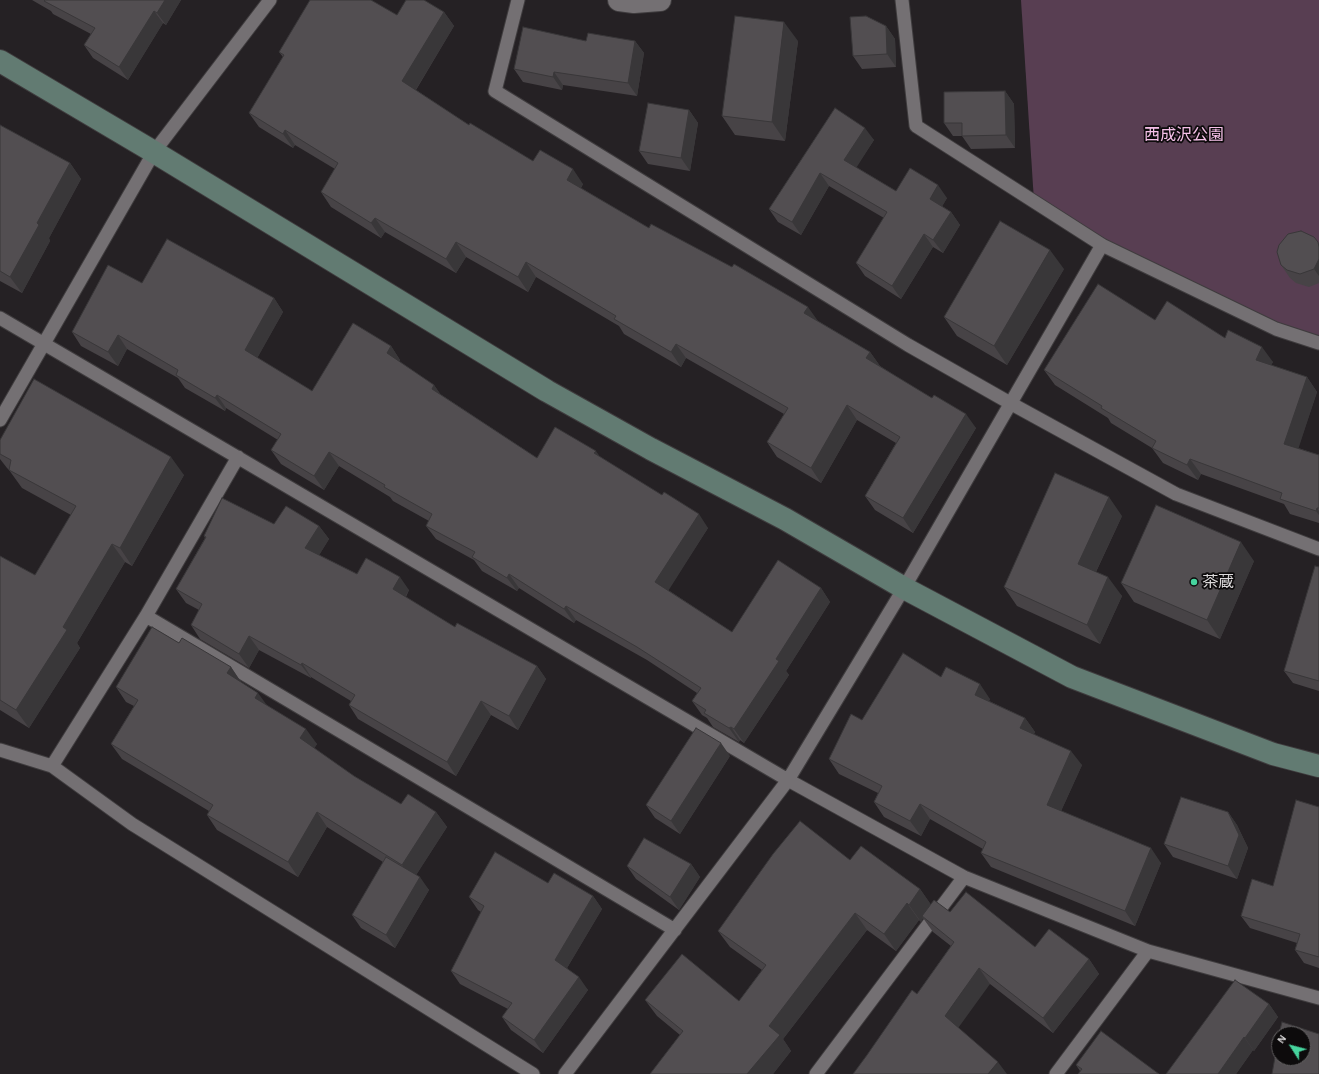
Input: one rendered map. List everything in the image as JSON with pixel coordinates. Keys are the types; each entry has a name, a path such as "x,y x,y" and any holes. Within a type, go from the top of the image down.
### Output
{"street":[{"path":"619,0 634,2 660,0"},
{"path":"0,62 154,152 547,391 651,449 785,518 904,588 1072,677 1273,754 1319,766"}],"lane":[{"path":"0,420 42,344 154,152 270,0"},
{"path":"518,0 495,91 908,345 1010,403 1176,494 1319,549"},
{"path":"902,0 916,126 1102,245 1276,329 1319,343"},
{"path":"565,1074 788,780 904,588 1102,245"},
{"path":"0,318 788,780 964,877 1148,951 1319,998"},
{"path":"52,766 146,616 238,458"},
{"path":"146,616 675,930"},
{"path":"0,750 52,766 132,824 533,1074"},
{"path":"816,1074 964,877"},
{"path":"1056,1074 1148,951"}],"green space":[{"name":"西成沢公園","path":"1021,0 1319,0 1319,343 1102,245 1034,201"}],"building":[{"path":"165,0 157,13 154,11 119,67 84,45 95,28 44,1"},
{"path":"310,0 371,0 397,15 406,0 424,0 444,12 402,81 469,125 470,123 533,161 540,150 573,169 567,180 649,228 651,224 732,267 734,264 808,307 804,313 870,352 866,358 932,398 934,395 966,414 903,518 865,496 900,437 847,405 811,468 767,442 788,408 676,344 671,352 614,319 616,316 526,262 518,277 456,242 446,259 375,218 371,223 321,192 338,163 285,130 283,134 249,113 284,55 279,52"},
{"path":"735,16 784,22 772,122 722,116"},
{"path":"866,16 886,26 887,54 853,56 850,17"},
{"path":"523,27 586,41 588,33 635,41 628,83 554,72 553,77 514,69"},
{"path":"1005,91 1006,135 962,136 962,123 944,123 944,92"},
{"path":"648,103 689,110 681,158 639,151"},
{"path":"835,108 865,128 844,160 896,191 910,168 938,185 930,199 951,212 933,240 924,234 892,286 856,263 887,212 820,173 792,222 769,209"},
{"path":"0,125 70,163 37,223 39,225 10,277 0,271"},
{"path":"1000,221 1050,250 994,346 944,317"},
{"path":"1301,231 1314,237 1318,242 1319,259 1314,269 1300,274 1287,270 1281,265 1277,252 1279,245 1288,234"},
{"path":"167,239 274,298 245,350 312,391 353,323 391,346 387,353 434,385 432,389 537,458 555,427 596,451 594,453 662,495 664,492 699,514 655,582 732,632 778,560 821,588 776,659 779,661 734,729 731,727 729,728 704,713 706,710 692,701 701,688 637,647 566,606 564,609 509,574 507,578 472,557 475,552 426,526 432,514 384,487 385,485 329,452 314,476 271,450 281,434 217,395 215,398 176,375 178,370 118,335 108,352 72,332 108,265 142,283"},
{"path":"1098,284 1155,320 1167,301 1225,338 1228,330 1262,347 1256,360 1307,377 1284,444 1319,455 1319,508 1317,508 1316,511 1280,499 1282,493 1190,459 1187,465 1152,448 1156,441 1101,408 1102,406 1044,370"},
{"path":"34,379 171,457 120,548 112,544 63,627 67,630 16,710 0,700 0,556 35,575 76,506 9,470 11,460 0,454 0,440"},
{"path":"1055,473 1109,497 1078,564 1108,577 1087,625 1004,587"},
{"path":"222,498 274,524 286,506 319,526 305,548 357,574 366,558 400,577 393,589 455,627 457,623 537,666 509,716 481,701 447,762 349,705 355,695 302,663 301,665 249,636 239,654 191,625 202,604 176,589 206,537 204,536"},
{"name":"茶蔵","path":"1156,505 1241,542 1207,620 1121,583"},
{"path":"1315,566 1319,567 1319,681 1284,671"},
{"path":"152,627 179,643 182,638 231,667 227,673 258,693 255,698 306,729 300,738 354,776 401,804 408,794 436,812 402,865 317,812 288,862 207,815 213,805 111,744 138,700 116,687"},
{"path":"903,653 941,677 946,667 980,684 975,695 1025,718 1020,728 1071,751 1047,805 1151,848 1125,911 981,853 986,842 920,804 910,821 874,802 882,786 829,759 851,714 862,720"},
{"path":"696,728 721,743 671,821 646,805"},
{"path":"1181,797 1228,812 1239,835 1228,866 1164,844"},
{"path":"1296,800 1319,807 1319,957 1295,950 1300,934 1241,916 1252,879 1273,886"},
{"path":"800,821 850,860 861,846 920,889 909,905 907,903 884,934 855,913 769,1026 780,1035 747,1074 650,1074 683,1031 645,1000 682,954 739,1001 766,965 718,931 773,854"},
{"path":"644,838 691,864 670,897 627,866"},
{"path":"495,852 548,883 554,873 593,896 555,960 579,977 534,1040 502,1017 512,1003 451,971 484,906 469,897"},
{"path":"386,857 420,877 386,935 352,915"},
{"path":"966,892 1035,947 1049,929 1089,959 1043,1018 979,968 945,1016 998,1062 988,1074 853,1074 912,990 917,994 954,942 922,916 934,900 950,912"},
{"path":"1235,980 1269,1004 1245,1038 1244,1037 1218,1074 1166,1074"},
{"path":"1282,1022 1294,1026 1281,1026"},
{"path":"1101,1031 1159,1074 1078,1074 1082,1069 1076,1065"},
{"path":"1311,1031 1319,1034 1319,1074 1272,1074 1273,1066 1311,1066"}],"place":[{"name":"茶蔵","path":"1194,582"}]}
